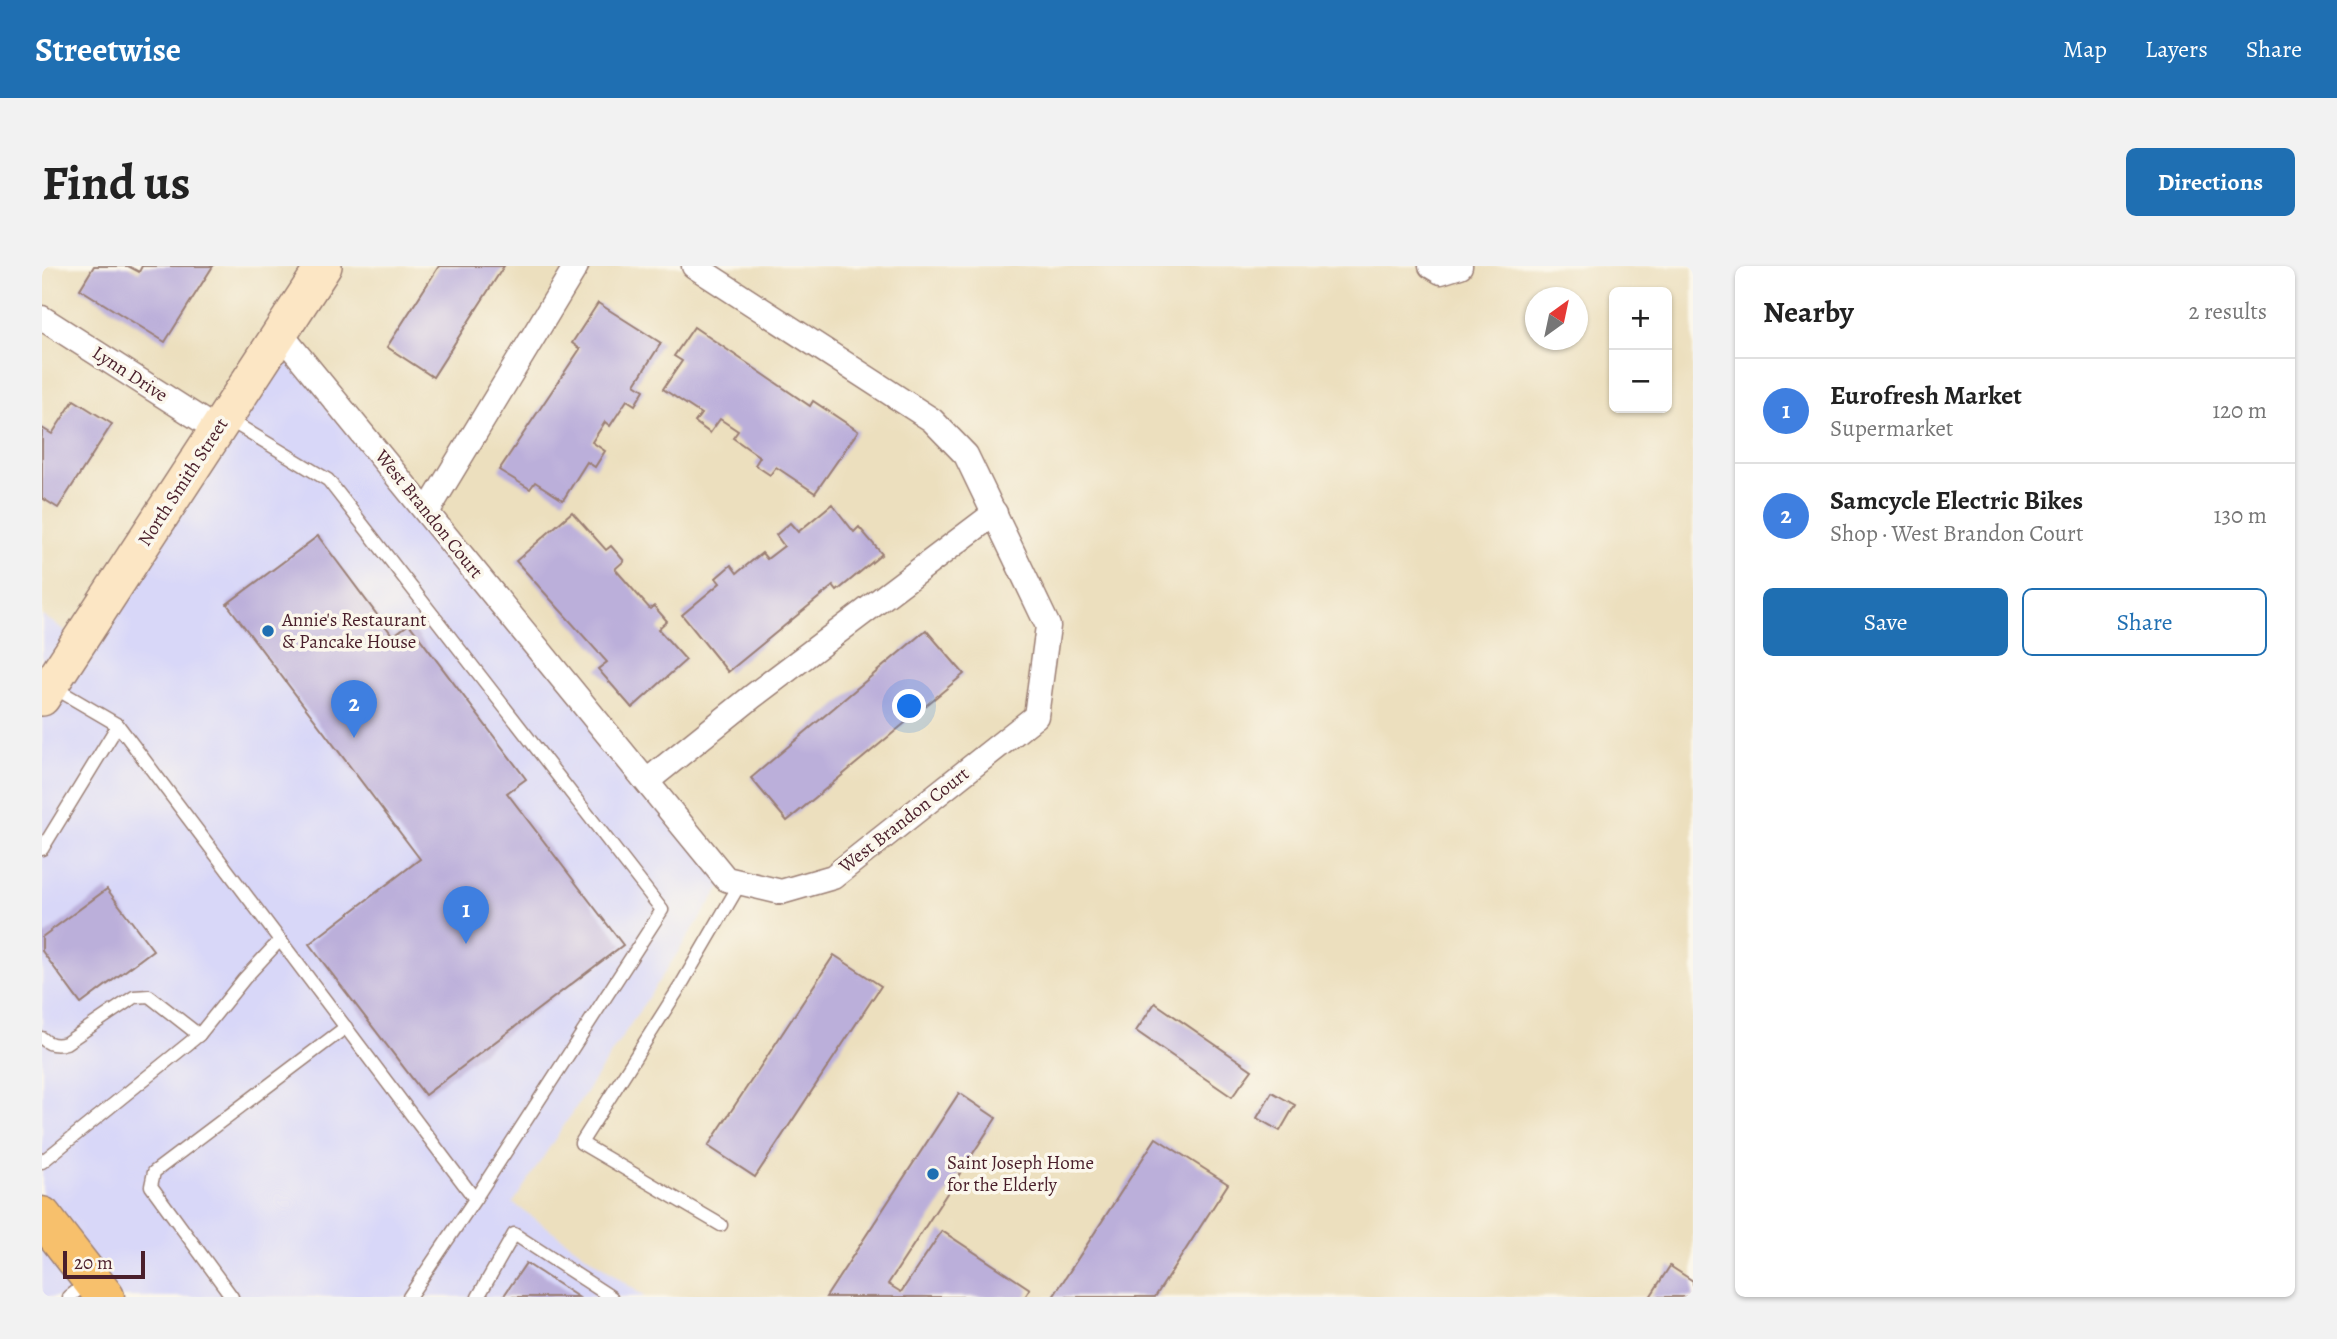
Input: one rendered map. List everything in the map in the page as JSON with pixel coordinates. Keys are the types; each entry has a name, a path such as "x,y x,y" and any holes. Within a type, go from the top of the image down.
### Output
{"main road":[{"path":"42,1216 89,1291"}],"street":[{"name":"North Smith Street","path":"46,692 324,266"},
{"path":"427,512 576,266"},
{"name":"West Brandon Court","path":"280,333 726,879 781,892 832,877 1036,716 1048,626 966,455 932,420 694,266"},
{"path":"1431,266 1441,272 1460,266"},
{"name":"Lynn Drive","path":"42,318 221,424"},
{"path":"647,781 753,696 995,513"}],"lane":[{"path":"221,424 328,480 662,910 409,1297"},
{"path":"46,692 118,725 475,1199"},
{"path":"42,849 118,725"},
{"path":"721,1225 581,1143 681,985 741,882"},
{"path":"42,1162 199,1035 244,979 281,940"},
{"path":"42,1038 57,1046 66,1043 134,997 149,996 199,1035"},
{"path":"232,1297 151,1186 153,1172 346,1027"},
{"path":"478,1297 514,1234 611,1297"}],"shaded area":[{"path":"280,333 726,879 513,1203 645,1297 42,1297 42,615 79,640"}],"building":[{"path":"94,266 128,266 139,272 142,266 213,266 165,342 80,289"},
{"path":"439,266 504,266 433,377 387,347"},
{"path":"598,303 661,343 635,384 644,390 635,405 627,400 610,426 605,422 592,442 605,451 595,467 587,462 563,500 535,482 530,489 499,470 580,349 572,343"},
{"path":"694,327 810,406 813,401 858,431 815,493 776,467 770,475 755,465 760,457 733,438 738,431 720,419 710,433 695,422 701,414 663,389 682,361 674,356"},
{"path":"74,400 112,424 58,508 42,498 42,428 52,434"},
{"path":"832,504 854,532 859,527 882,554 837,591 833,586 728,672 682,615 720,583 716,578 731,565 737,573 762,553 767,559 784,546 776,535 790,523 798,532"},
{"path":"572,512 606,550 611,546 624,561 615,569 650,609 654,606 667,621 658,629 686,660 632,708 598,669 607,662 516,561"},
{"path":"318,536 393,636 409,624 526,779 507,793 623,945 425,1095 309,944 420,859 227,604"},
{"path":"926,630 964,674 787,821 751,778"},
{"path":"107,889 153,950 81,1004 42,951 42,937"},
{"path":"834,955 881,986 755,1177 708,1146"},
{"path":"1155,1003 1252,1070 1232,1097 1136,1031"},
{"path":"1272,1092 1295,1105 1280,1131 1257,1118"},
{"name":"Saint Joseph Home for the Elderly","path":"959,1093 996,1118 888,1284 901,1292 942,1231 1030,1289 1025,1297 826,1297"},
{"name":"Saint Joseph Home for the Elderly","path":"1156,1138 1228,1184 1155,1297 1053,1297"},
{"path":"526,1263 578,1297 503,1297"},
{"path":"1670,1266 1693,1281 1693,1297 1650,1297"}],"place":[{"name":"Annie's Restaurant & Pancake House","path":"268,631"},
{"name":"Samcycle Electric Bikes","path":"354,738"},
{"name":"Eurofresh Market","path":"466,944"},
{"name":"Saint Joseph Home for the Elderly","path":"933,1174"}]}
